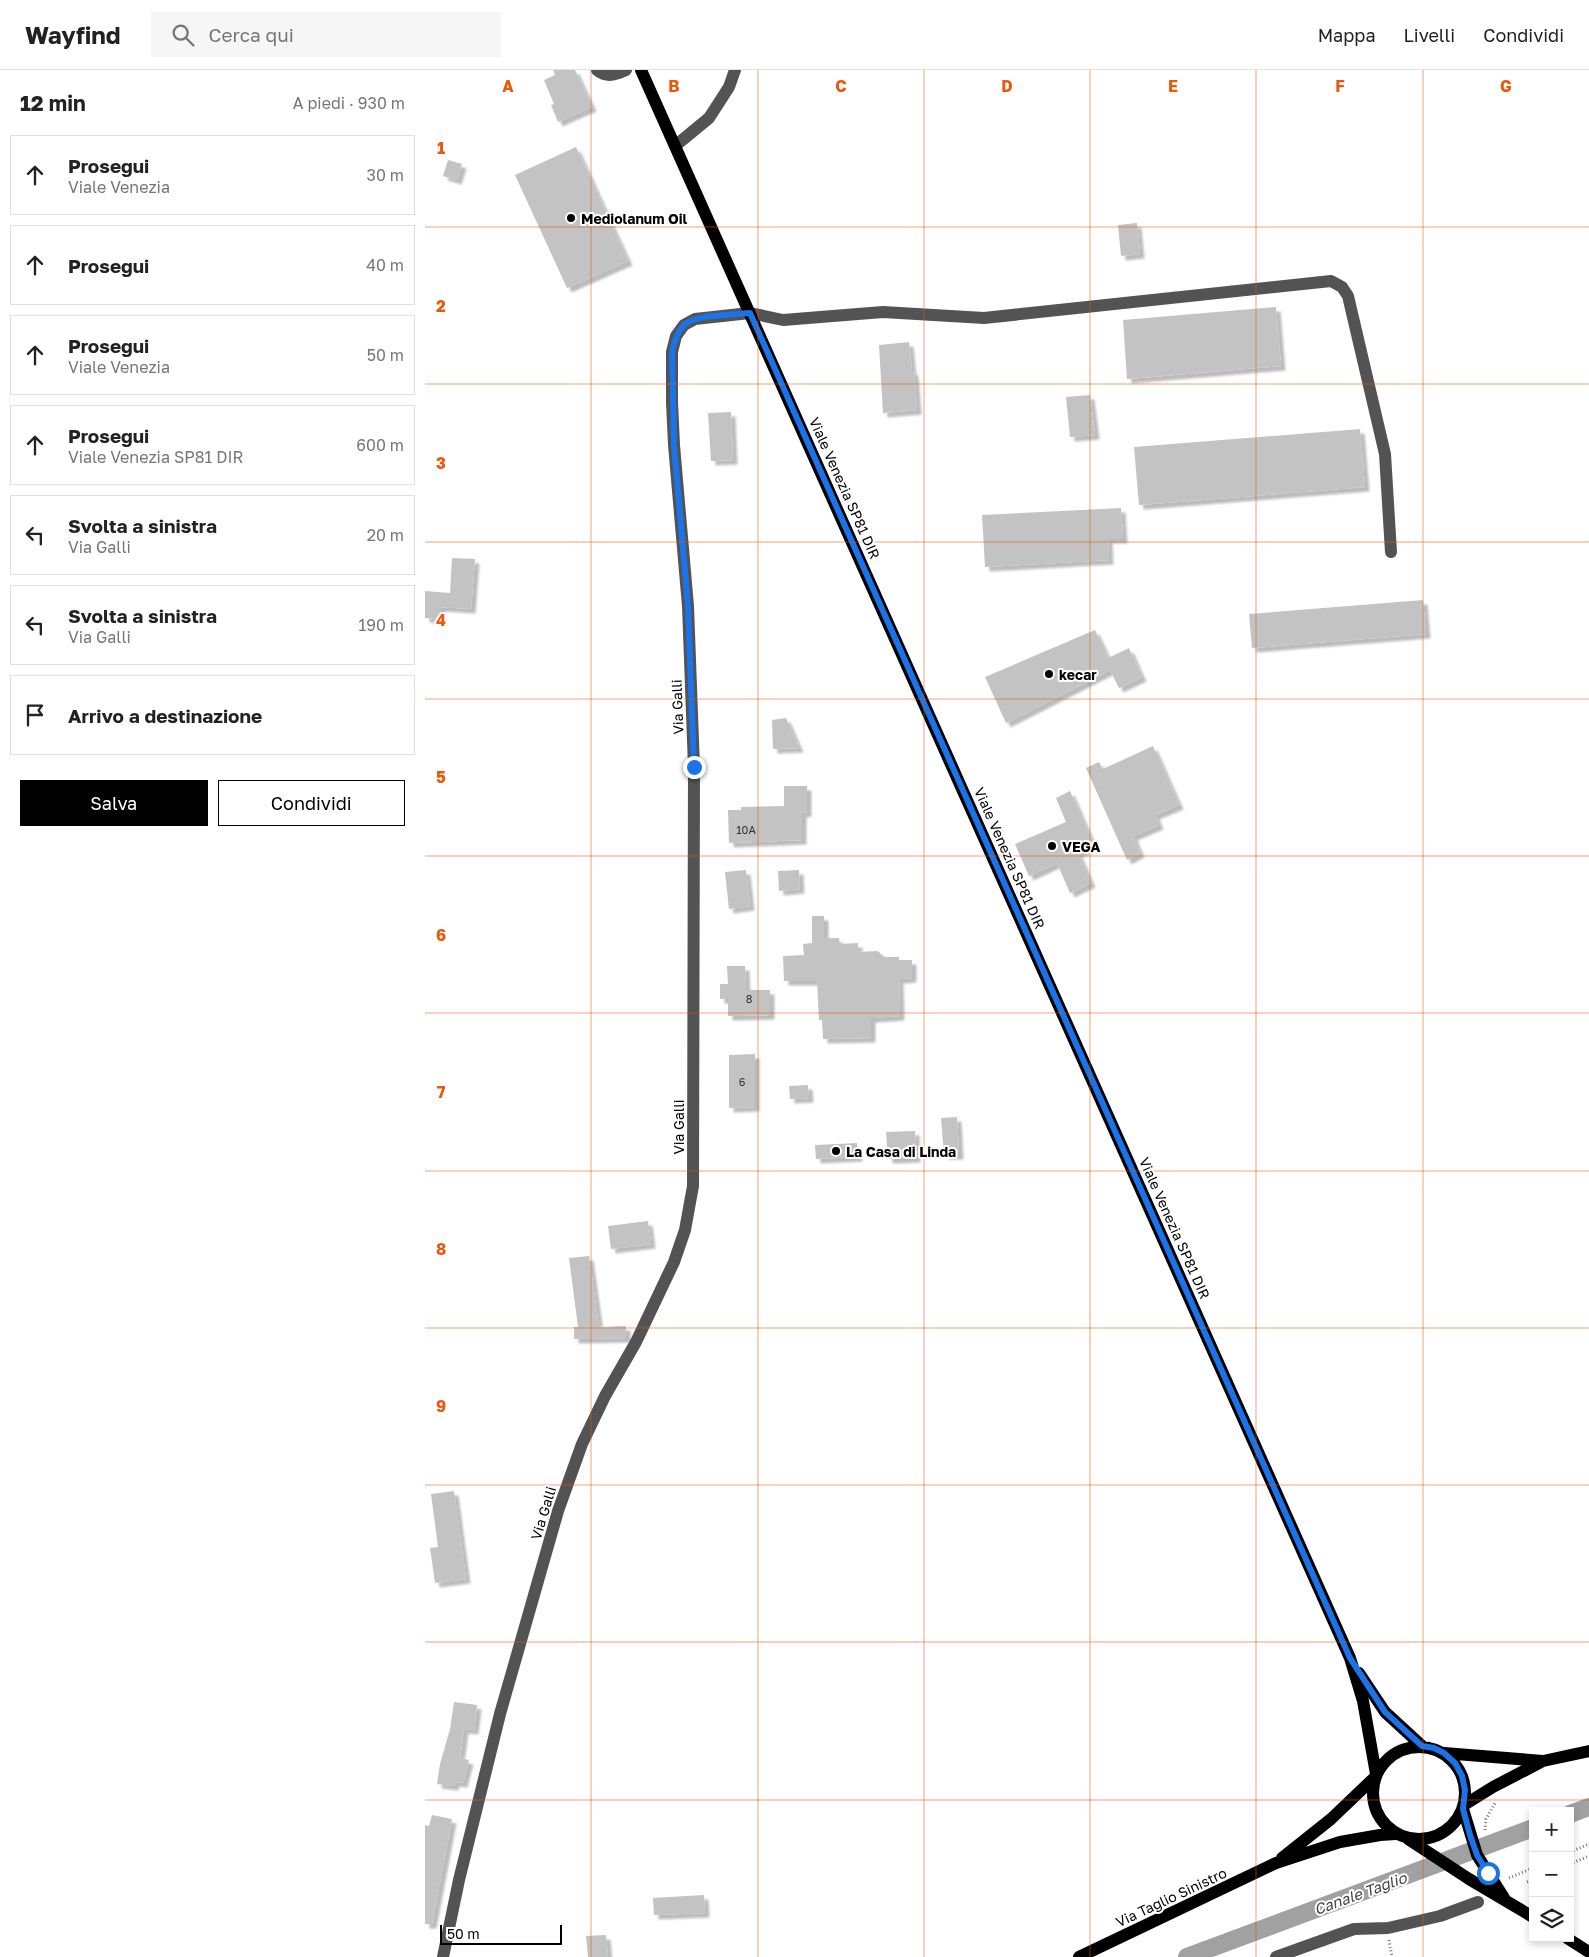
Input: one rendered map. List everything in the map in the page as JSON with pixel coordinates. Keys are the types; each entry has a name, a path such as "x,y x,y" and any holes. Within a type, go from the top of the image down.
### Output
{"main road":[{"name":"Viale Venezia SP81 DIR","path":"641,70 1350,1658"},
{"path":"1350,1658 1385,1712 1422,1746"},
{"path":"1350,1658 1363,1701 1375,1776 1372,1794 1375,1810 1383,1824 1529,1915"},
{"path":"1375,1776 1383,1762 1395,1752 1408,1747 1422,1746 1434,1748 1444,1753 1455,1763 1462,1776 1465,1790 1463,1807 1477,1855 1505,1900"},
{"path":"1402,1836 1424,1840 1441,1834 1454,1823 1463,1807 1493,1787 1543,1761 1589,1751"},
{"path":"1444,1753 1543,1761"},
{"name":"Via Taglio Sinistro","path":"1276,1863 1331,1819 1375,1776"},
{"name":"Via Taglio Sinistro","path":"1079,1957 1276,1863 1340,1842 1402,1836"},
{"path":"1573,1942 1589,1952"}],"street":[{"path":"597,70 612,76 626,70"},
{"path":"675,146 709,118 729,87 735,70"},
{"name":"Via Galli","path":"443,1957 459,1880 500,1714 558,1510 582,1444 605,1396 636,1342 674,1262 685,1230 693,1186 694,767 688,606 674,445 672,352 676,336 684,325 695,319 750,313 783,320 883,312 984,318 1331,281 1342,287 1348,296 1385,454 1391,552"},
{"path":"1277,1957 1354,1929 1388,1928 1440,1916 1478,1902"}],"path":[{"path":"1574,1850 1589,1844"},
{"path":"1574,1862 1589,1856"},
{"path":"1510,1879 1529,1870"}],"building":[{"path":"553,70 575,70 592,107 558,122 551,105 554,104 544,80 555,75"},
{"name":"Mediolanum Oil","path":"576,147 628,261 567,288 515,175"},
{"path":"448,160 462,164 457,180 443,176"},
{"path":"1137,223 1140,254 1121,256 1118,225"},
{"path":"1276,307 1281,366 1127,379 1123,320"},
{"path":"909,342 912,371 914,371 917,410 883,413 879,345"},
{"path":"1090,395 1095,435 1070,437 1066,397"},
{"path":"731,412 733,460 711,461 708,413"},
{"path":"1360,429 1365,487 1139,505 1134,447"},
{"path":"1121,508 1123,539 1108,539 1109,560 985,567 982,515"},
{"path":"452,558 475,559 471,609 441,607 440,619 425,618 425,591 450,593"},
{"path":"1423,600 1426,634 1252,648 1249,614"},
{"name":"kecar","path":"1095,630 1108,658 1129,648 1142,677 1119,688 1110,670 1006,723 985,677"},
{"path":"786,718 799,748 773,749 772,720"},
{"path":"1153,746 1179,805 1155,815 1159,825 1133,836 1140,853 1127,860 1086,768 1099,762 1103,769"},
{"path":"784,786 807,786 807,812 802,813 802,840 729,843 728,810 741,810 741,807 784,806"},
{"path":"1070,791 1094,846 1078,853 1091,883 1070,893 1057,863 1029,876 1015,844 1066,822 1056,798"},
{"path":"746,870 750,906 729,909 725,872"},
{"path":"799,870 800,889 779,891 778,871"},
{"path":"812,916 824,916 824,938 839,938 840,944 858,943 858,952 878,951 884,957 899,957 899,960 912,960 912,978 899,979 900,1016 871,1018 871,1038 823,1039 822,1020 819,1020 817,981 784,981 783,956 804,955 803,944 812,943"},
{"path":"727,966 745,966 746,990 770,990 770,1015 728,1016 728,999 720,999 720,984 728,984"},
{"path":"755,1054 755,1107 729,1108 729,1055"},
{"path":"808,1085 809,1098 790,1099 789,1086"},
{"path":"957,1117 959,1155 944,1155 941,1118"},
{"path":"915,1131 916,1158 888,1159 886,1132"},
{"name":"La Casa di Linda","path":"857,1143 858,1157 816,1159 815,1145"},
{"path":"648,1221 651,1244 611,1249 608,1226"},
{"path":"589,1256 599,1327 626,1326 626,1338 574,1339 574,1327 578,1327 569,1258"},
{"path":"454,1491 466,1579 435,1583 430,1548 438,1547 431,1494"},
{"path":"454,1702 477,1705 474,1730 464,1729 460,1758 469,1760 463,1783 455,1782 454,1786 437,1784 440,1764 450,1729"},
{"path":"432,1815 452,1819 432,1924 425,1924 425,1825 429,1826"},
{"path":"704,1895 705,1913 654,1915 653,1898"},
{"path":"606,1935 608,1957 588,1957 586,1936"}],"waterway":[{"name":"Canale Taglio","path":"1574,1813 1589,1807"},
{"name":"Canale Taglio","path":"1187,1957 1529,1829"}],"place":[{"name":"Mediolanum Oil","path":"571,218"},
{"name":"kecar","path":"1049,674"},
{"name":"VEGA","path":"1052,846"},
{"name":"La Casa di Linda","path":"836,1151"}],"route":[{"path":"694,767 688,606 674,445 672,352 676,336 684,325 695,319 750,313 1350,1658 1385,1712 1422,1746 1434,1748 1444,1753 1455,1763 1462,1776 1465,1790 1463,1809 1470,1835 1477,1855 1488,1873"}]}
